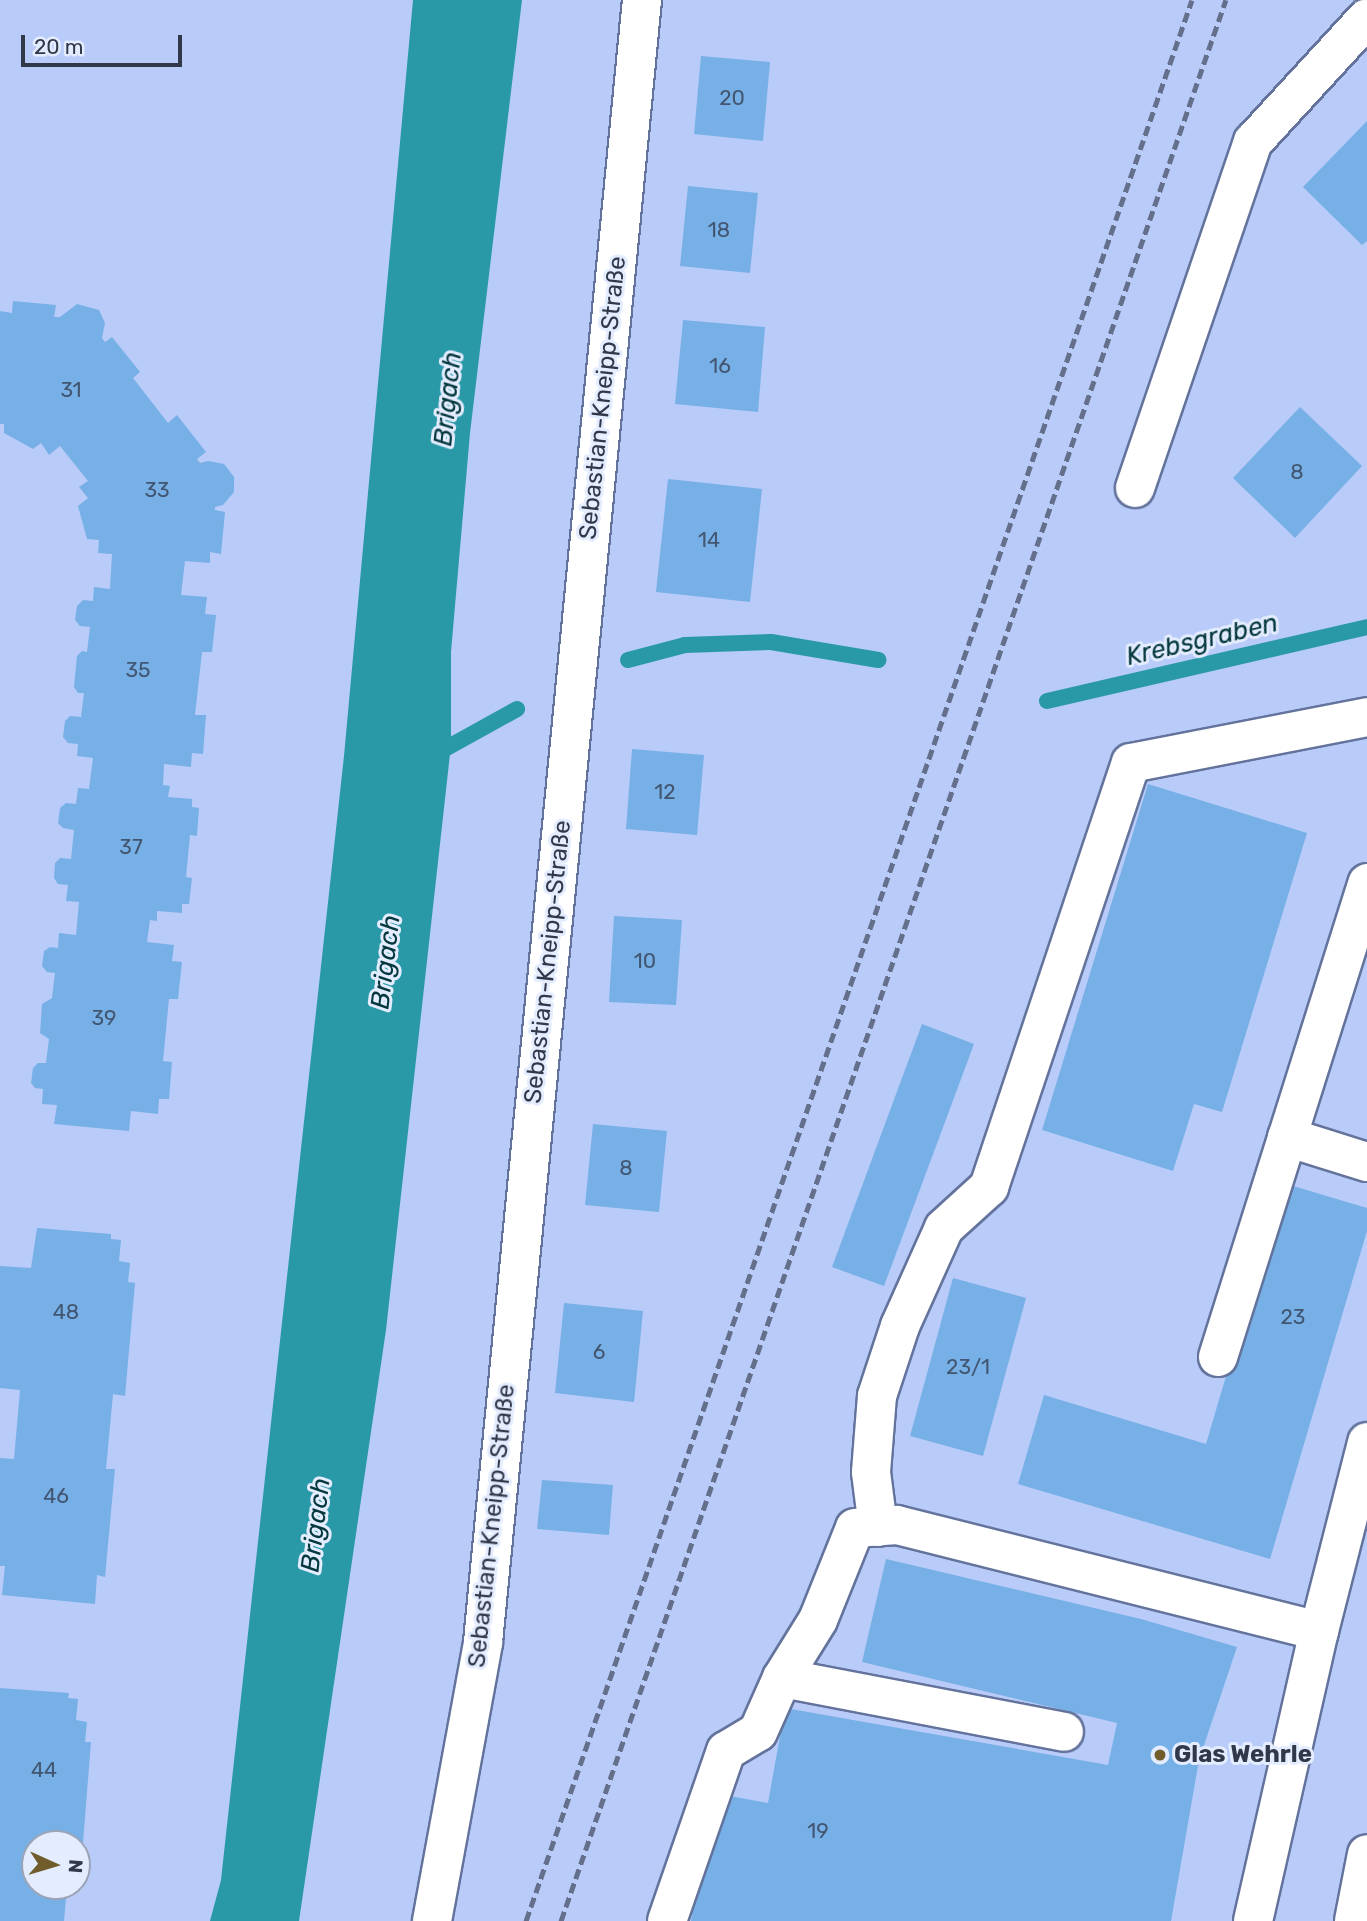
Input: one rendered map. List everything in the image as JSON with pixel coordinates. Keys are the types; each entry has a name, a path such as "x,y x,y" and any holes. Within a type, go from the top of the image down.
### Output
{"street":[{"name":"Sebastian-Kneipp-Straße","path":"432,1921 483,1642 642,0"},
{"path":"1135,488 1253,142 1367,18"},
{"path":"878,1527 871,1472 877,1396 900,1326 944,1228 989,1187 1131,762 1367,717"},
{"path":"1218,1357 1367,883"},
{"path":"1287,1137 1367,1163"},
{"path":"1253,1921 1319,1631 1367,1442"},
{"path":"667,1921 726,1751 758,1732 782,1678 818,1620 855,1528 897,1525 1319,1631"},
{"path":"782,1678 1064,1732"},
{"path":"1354,1921 1367,1854"}],"water":[{"name":"Brigach","path":"413,0 522,0 470,433 451,652 451,745 386,1330 299,1921 210,1921 221,1880 344,756"}],"building":[{"path":"701,56 770,62 763,141 694,134"},
{"path":"1367,121 1367,241 1362,245 1303,187"},
{"path":"688,186 758,193 750,273 680,266"},
{"path":"13,301 56,305 54,317 60,317 77,304 99,310 105,323 102,338 105,342 112,337 140,372 133,378 168,423 177,415 206,452 197,459 200,463 208,461 224,464 234,477 234,492 223,505 215,507 215,510 225,512 221,554 210,552 210,563 185,561 181,595 207,597 205,614 216,615 212,652 202,652 195,715 206,715 203,754 192,753 191,767 164,764 163,785 170,786 168,797 192,799 192,807 199,808 197,836 190,835 186,877 192,878 189,904 182,904 182,913 157,911 157,921 150,920 147,942 174,945 172,961 182,962 178,999 169,999 163,1061 172,1062 169,1099 159,1099 158,1114 131,1111 129,1131 54,1124 57,1105 42,1104 43,1089 35,1088 31,1083 33,1068 38,1063 46,1063 49,1039 40,1033 42,1004 52,998 55,973 47,972 42,966 44,951 50,947 58,948 59,933 76,935 79,902 66,901 68,885 58,884 54,878 55,863 60,858 71,859 74,830 63,828 58,823 60,808 66,803 76,804 78,788 89,789 93,758 77,756 78,744 68,743 63,737 65,721 70,716 81,717 84,693 78,693 74,687 77,656 82,651 87,652 90,627 80,626 75,620 77,606 83,600 93,601 94,587 110,589 112,554 98,553 99,540 87,539 78,506 88,498 79,487 88,481 60,446 49,455 41,443 33,449 4,433 4,424 0,424 0,311 12,313"},
{"path":"683,320 765,327 758,412 675,404"},
{"path":"1300,407 1362,466 1295,538 1233,478"},
{"path":"668,479 762,489 750,602 656,592"},
{"path":"632,749 704,755 697,835 626,829"},
{"path":"1148,784 1307,833 1222,1112 1194,1104 1173,1171 1042,1130"},
{"path":"614,916 682,920 676,1005 609,1002"},
{"path":"922,1024 974,1044 884,1286 832,1267"},
{"path":"593,1124 667,1131 659,1212 585,1205"},
{"path":"1283,1183 1367,1208 1367,1231 1270,1559 1018,1484 1044,1395 1206,1444"},
{"path":"37,1228 111,1234 111,1239 121,1240 119,1261 130,1263 128,1282 135,1283 125,1396 113,1394 106,1469 115,1469 105,1577 97,1575 95,1604 2,1595 5,1566 0,1566 0,1458 14,1459 20,1390 0,1388 0,1266 31,1268"},
{"path":"953,1278 1026,1298 983,1456 910,1436"},
{"path":"564,1303 643,1311 634,1402 555,1393"},
{"path":"542,1480 613,1485 609,1535 537,1529"},
{"path":"886,1559 1141,1619 1237,1647 1199,1760 1171,1921 691,1921 713,1793 768,1803 785,1708 1108,1765 1117,1723 862,1662"},
{"path":"0,1688 69,1693 68,1698 78,1699 76,1720 87,1722 85,1742 91,1742 84,1830 21,1830 21,1900 66,1900 64,1921 0,1921"}],"waterway":[{"name":"Krebsgraben","path":"1047,701 1367,627"},
{"name":"Krebsgraben","path":"628,660 685,645 771,642 878,660"},
{"name":"Krebsgraben","path":"434,755 517,709"}],"railway":[{"path":"526,1921 1192,0"},
{"path":"561,1921 1226,0"}],"place":[{"name":"Glas Wehrle","path":"1160,1755"}]}
